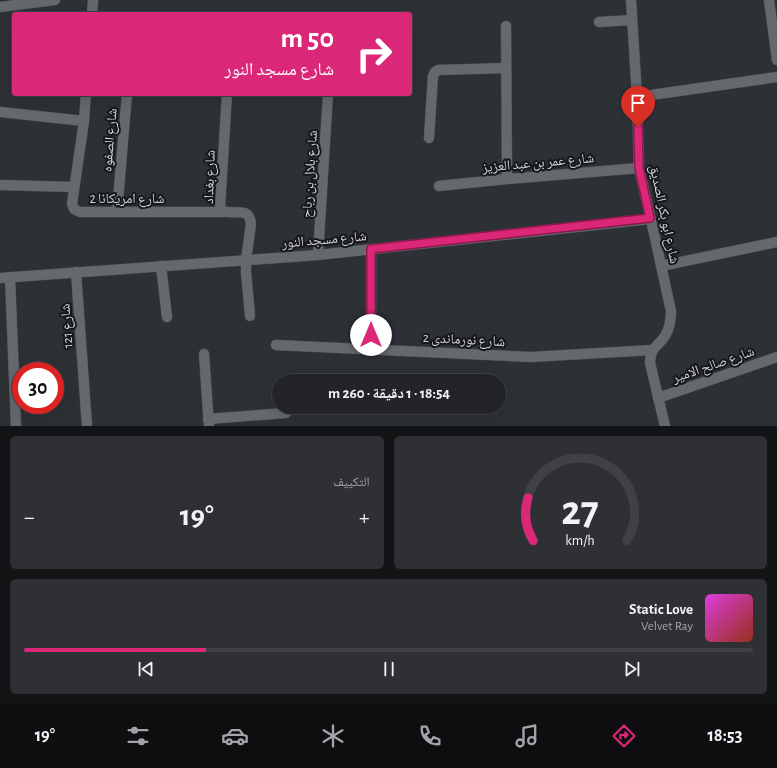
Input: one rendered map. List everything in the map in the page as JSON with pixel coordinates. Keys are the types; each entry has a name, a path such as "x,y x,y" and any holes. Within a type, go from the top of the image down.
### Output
{"street":[{"path":"0,7 55,0"},
{"path":"92,12 93,0"},
{"name":"شارع ابو بكر الصديق","path":"631,0 637,97 639,168 671,311 671,320 668,328 664,336 652,350"},
{"path":"769,0 777,60"},
{"path":"599,22 632,20"},
{"path":"506,26 507,179"},
{"path":"429,138 433,76 435,72 438,70 506,68"},
{"path":"637,97 777,78"},
{"name":"شارع امريكانا 2","path":"86,96 84,121 72,204 74,209 80,212 224,212"},
{"name":"شارع الصفوه","path":"117,212 127,96"},
{"name":"شارع بغداد","path":"227,96 220,207 224,212 243,212 251,219 246,260"},
{"name":"شارع بلال بن رباح","path":"318,255 328,96"},
{"path":"0,112 84,121"},
{"name":"شارع عمر بن عبد العزيز","path":"440,186 639,168"},
{"path":"0,185 74,187"},
{"name":"شارع مسجد النور","path":"5,278 318,255 650,218"},
{"path":"662,266 777,242"},
{"path":"371,249 371,349"},
{"path":"246,260 250,316"},
{"path":"161,266 167,317"},
{"name":"شارع 121","path":"76,272 87,426"},
{"path":"5,278 16,426"},
{"name":"شارع نورماندى 2","path":"276,345 530,357 652,350"},
{"path":"652,350 650,363 665,426"},
{"path":"204,354 209,423 278,414"},
{"name":"شارع صالح الامير","path":"658,398 777,357"}],"route":[{"path":"371,335 371,249 650,218 639,168 638,127"}]}
